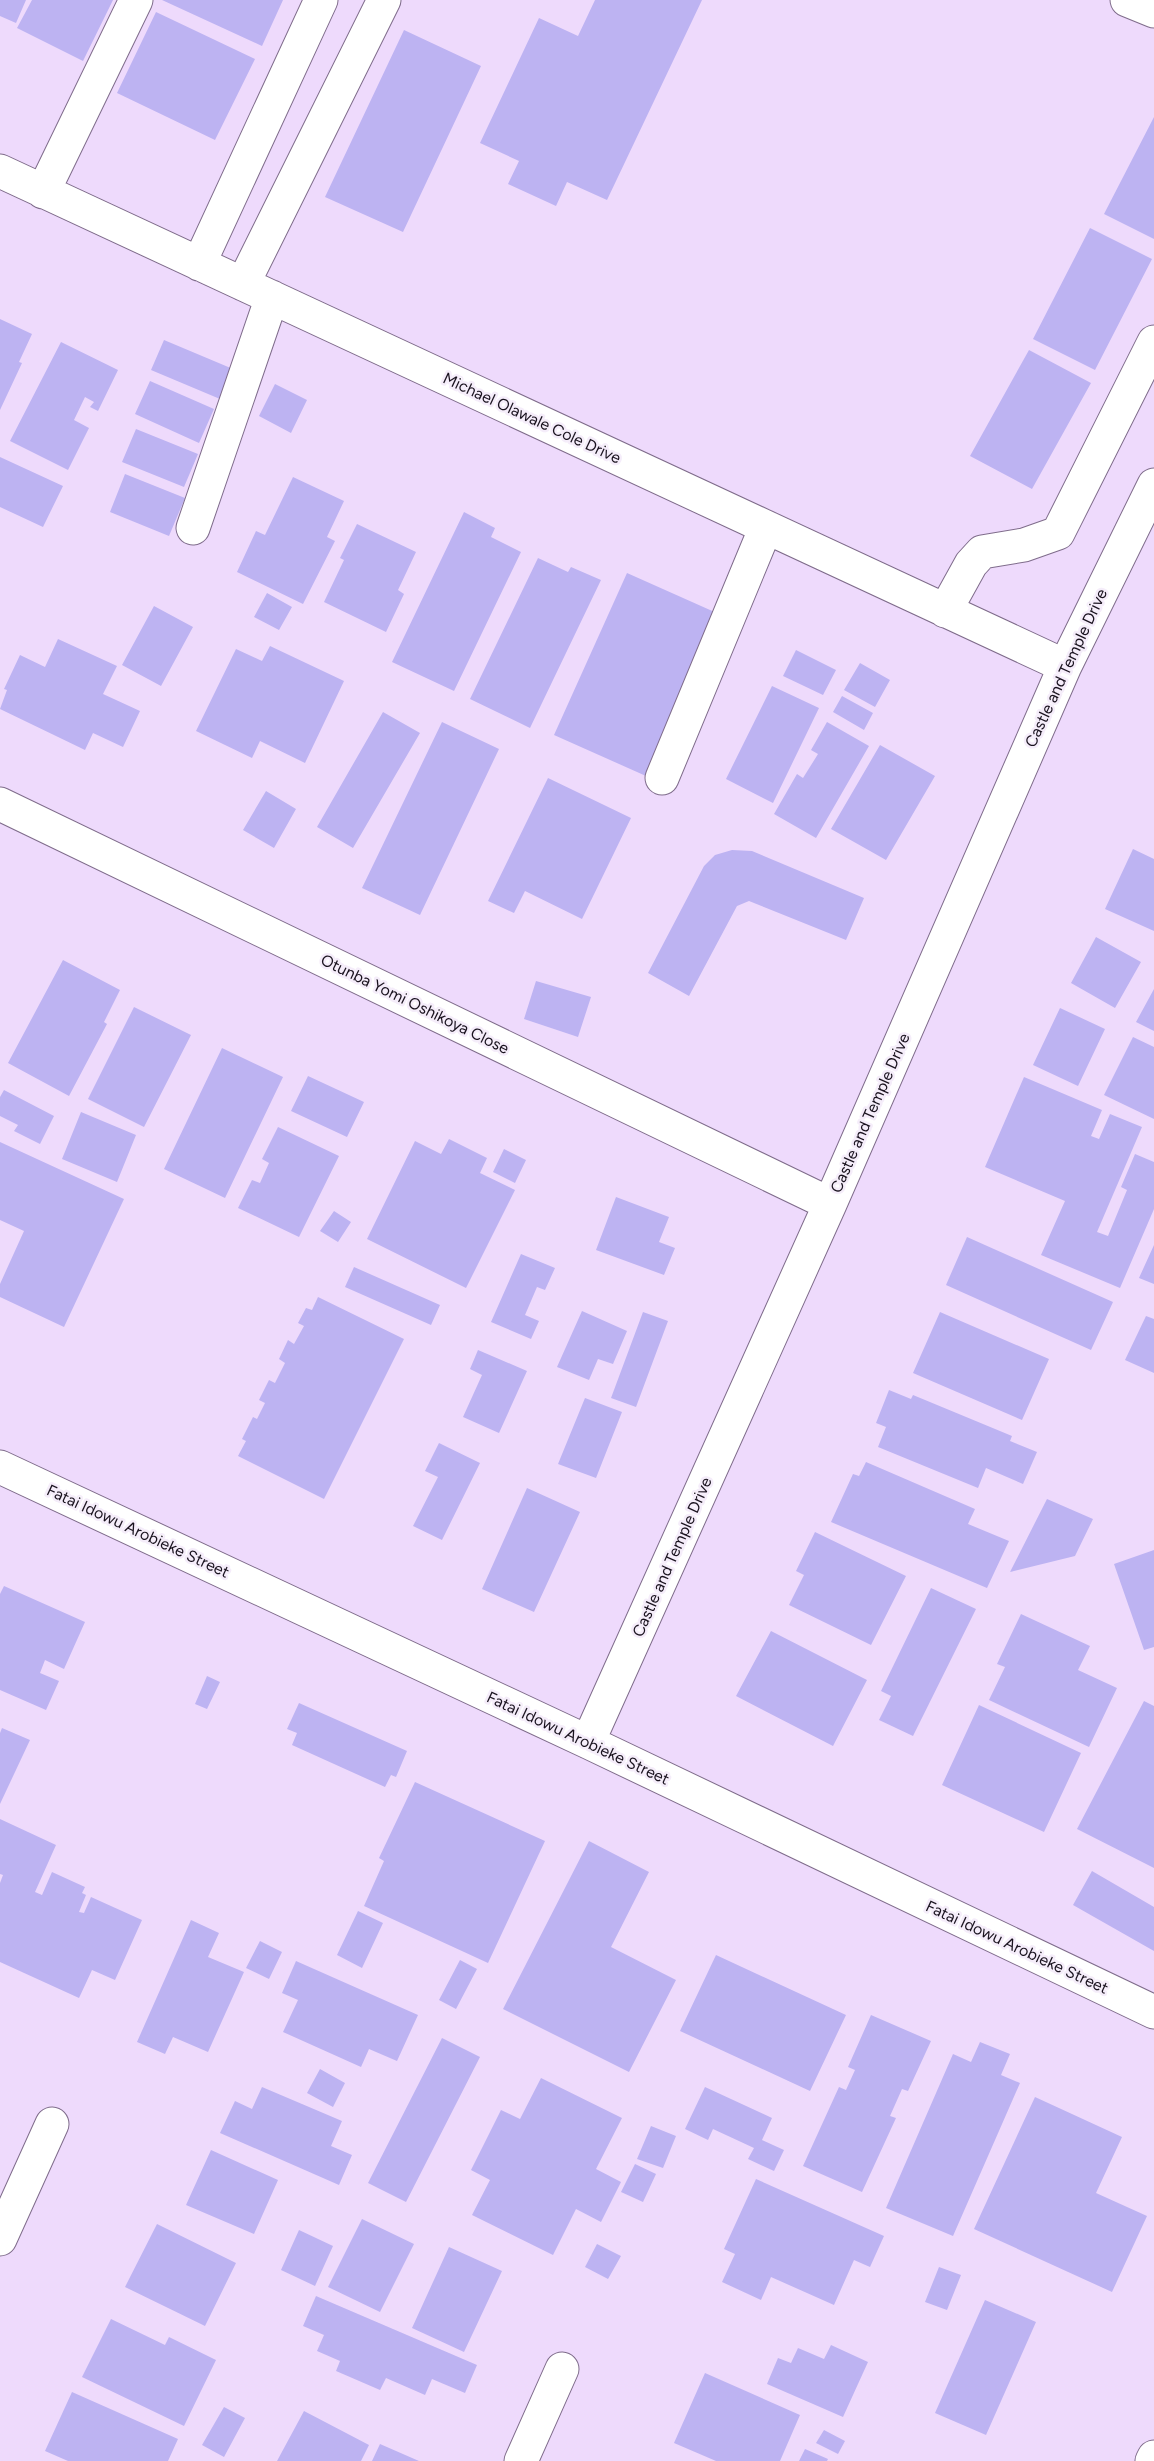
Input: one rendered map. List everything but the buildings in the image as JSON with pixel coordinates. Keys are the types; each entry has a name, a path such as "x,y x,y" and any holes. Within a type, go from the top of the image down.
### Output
{"street":[{"path":"43,192 136,0"},
{"path":"199,264 321,0"},
{"path":"193,528 258,291 384,0"},
{"path":"1127,0 1154,11"},
{"name":"Michael Olawale Cole Drive","path":"0,171 1065,666"},
{"path":"945,611 971,564 982,552 1024,545 1058,532 1154,342"},
{"name":"Castle and Temple Drive","path":"588,1742 830,1204 1065,666 1154,485"},
{"path":"662,778 766,527"},
{"name":"Otunba Yomi Oshikoya Close","path":"0,804 830,1204"},
{"name":"Fatai Idowu Arobieke Street","path":"0,1467 588,1742 1154,2012"},
{"path":"0,2239 52,2124"},
{"path":"521,2461 562,2368"}]}
